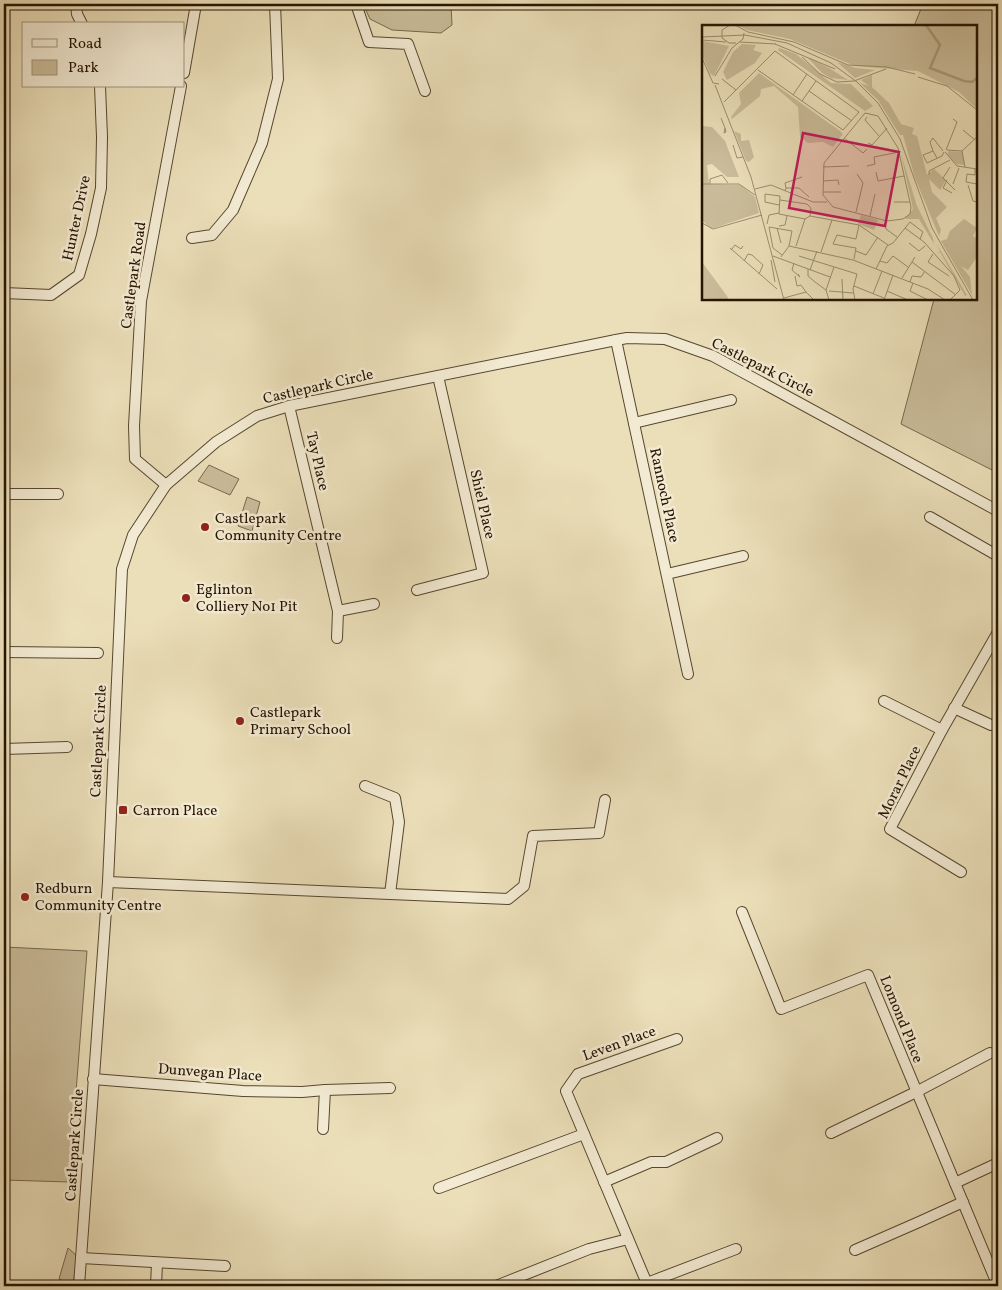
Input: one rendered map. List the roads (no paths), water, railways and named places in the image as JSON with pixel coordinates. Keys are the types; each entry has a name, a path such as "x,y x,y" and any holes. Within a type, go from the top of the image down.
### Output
{"street":[{"path":"76,4 77,14 81,22"},
{"path":"185,67 196,4"},
{"path":"192,238 212,235 233,210 262,143 278,79 275,4"},
{"path":"356,4 369,42 408,44 425,91"},
{"name":"Hunter Drive","path":"4,293 51,295 78,276 91,234 101,188 100,88"},
{"name":"Castlepark Road","path":"166,485 135,459 134,426 141,302 181,88"},
{"name":"Castlepark Circle","path":"79,1286 108,882 122,568 133,535 166,485 216,442 257,416 289,406 627,338 665,339 714,356 998,511"},
{"name":"Rannoch Place","path":"616,340 688,674"},
{"name":"Shiel Place","path":"418,590 483,574 438,376"},
{"path":"634,423 731,400"},
{"name":"Tay Place","path":"289,406 338,611 337,638"},
{"path":"4,494 58,494"},
{"path":"930,518 998,556"},
{"path":"667,574 742,556"},
{"path":"338,611 374,604"},
{"name":"Morar Place","path":"961,872 890,829 954,708 998,632"},
{"path":"4,652 98,653"},
{"path":"884,701 942,730"},
{"path":"954,708 991,725"},
{"path":"4,749 66,747"},
{"path":"365,786 394,798 399,822 390,894"},
{"path":"108,882 508,899 524,886 533,836 599,833 606,800"},
{"name":"Lomond Place","path":"742,912 781,1010 868,975 998,1286"},
{"name":"Leven Place","path":"677,1039 578,1074 566,1091 648,1285 736,1249"},
{"path":"831,1134 990,1053"},
{"name":"Dunvegan Place","path":"93,1079 243,1091 302,1092 390,1088"},
{"path":"323,1129 325,1090"},
{"path":"439,1188 584,1134"},
{"path":"604,1182 651,1162 666,1162 717,1138"},
{"path":"955,1183 998,1163"},
{"path":"855,1250 962,1202"},
{"path":"496,1286 589,1249 628,1239"},
{"path":"81,1258 225,1266"},
{"path":"156,1286 157,1263"}],"place":[{"name":"Castlepark Community Centre","path":"205,527"},
{"name":"Eglinton Colliery No1 Pit","path":"186,598"},
{"name":"Castlepark Primary School","path":"240,721"},
{"name":"Carron Place","path":"123,810"},
{"name":"Redburn Community Centre","path":"25,897"}]}
